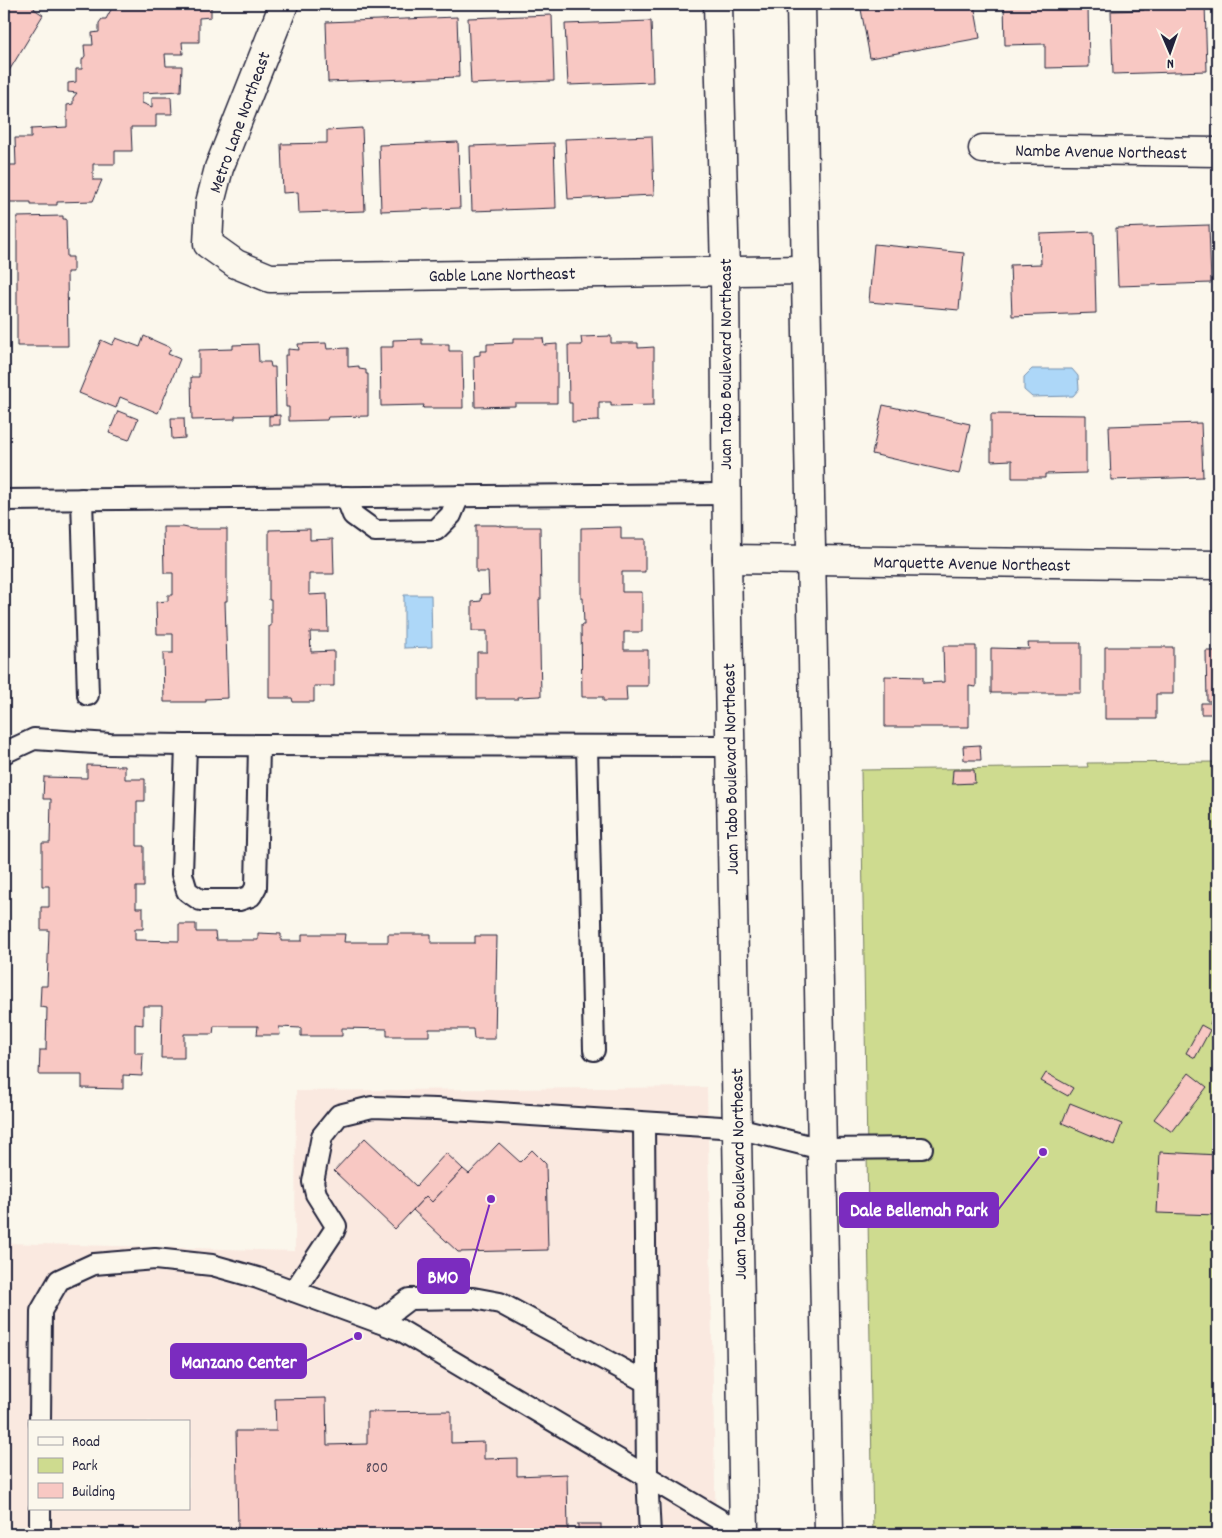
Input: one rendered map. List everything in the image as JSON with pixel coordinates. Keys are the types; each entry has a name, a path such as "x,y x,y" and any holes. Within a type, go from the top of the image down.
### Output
{"main road":[{"name":"Metro Lane Northeast","path":"208,244 210,203 219,168 284,4"},
{"name":"Juan Tabo Boulevard Northeast","path":"718,4 725,271 726,494 744,1534"},
{"path":"801,4 828,1534"},
{"name":"Nambe Avenue Northeast","path":"983,149 1218,152"},
{"name":"Gable Lane Northeast","path":"208,244 236,264 270,278 806,270"},
{"name":"Marquette Avenue Northeast","path":"727,559 1218,565"}],"lane":[{"path":"4,500 726,494"},
{"path":"346,498 353,515 375,531 436,530 451,515 458,496"},
{"path":"82,499 88,695"},
{"path":"4,753 34,739 186,746 730,746"},
{"path":"186,746 182,874 187,891 200,900 239,900 251,896 256,887 259,746"},
{"path":"587,746 594,1050"},
{"path":"294,1291 336,1226 316,1194 313,1182 322,1136 339,1115 372,1107 737,1128 822,1149 922,1148"},
{"path":"644,1122 647,1476 650,1534"},
{"path":"40,1420 41,1311 59,1280 94,1264 155,1259 212,1265 258,1278 400,1330 744,1534"},
{"path":"379,1322 409,1299 473,1298 500,1303 646,1382"},
{"path":"40,1510 40,1534"}],"shaded area":[{"path":"707,1087 716,1534 4,1534 4,1243 295,1251 296,1091"}],"green space":[{"path":"1218,762 1218,1534 873,1534 861,770 1088,767 1087,763"}],"water":[{"path":"1032,369 1072,369 1078,376 1079,389 1073,396 1032,397 1024,390 1024,377"},
{"path":"404,595 431,595 432,647 404,648"}],"building":[{"path":"4,4 37,4 34,9 43,15 4,79"},
{"path":"114,4 211,4 211,17 199,18 199,42 182,42 183,54 165,54 166,66 182,66 181,91 142,93 142,103 152,107 152,97 171,97 172,114 156,114 156,127 131,127 132,151 115,151 115,164 93,164 93,180 102,180 93,201 57,202 57,205 31,205 31,202 4,202 4,171 7,165 16,165 15,138 31,138 31,129 67,127 67,105 73,104 73,98 77,93 68,92 68,83 76,82 76,69 82,69 82,60 85,56 84,45 93,45 92,33 99,32 99,23 102,19 106,19"},
{"path":"860,4 974,4 980,38 870,58"},
{"path":"1004,4 1088,5 1089,67 1045,68 1045,44 1005,45"},
{"path":"1144,4 1205,4 1207,71 1113,74 1111,11 1144,10"},
{"path":"552,15 554,81 471,84 468,18"},
{"path":"457,17 459,77 328,82 326,22"},
{"path":"651,21 653,82 568,85 565,24"},
{"path":"362,128 365,211 299,213 298,192 283,193 281,144 327,143 327,130"},
{"path":"652,136 654,195 568,199 565,139"},
{"path":"458,142 460,208 381,211 379,145"},
{"path":"554,143 556,208 472,211 470,146"},
{"path":"63,216 63,219 66,219 67,257 73,257 73,272 67,272 68,346 17,346 17,217"},
{"path":"1209,225 1211,283 1118,286 1116,228"},
{"path":"1094,232 1096,313 1012,316 1010,265 1041,264 1040,234"},
{"path":"874,244 964,253 959,310 869,302"},
{"path":"144,336 171,348 168,354 180,359 158,413 120,397 116,408 79,393 101,340 112,345 116,338 140,347"},
{"path":"611,336 611,343 638,343 638,348 654,347 654,405 611,406 611,402 599,402 599,421 572,422 572,403 569,403 568,345 582,345 581,337"},
{"path":"513,338 543,338 544,345 557,344 557,403 515,403 515,406 475,407 474,356 480,355 480,351 487,351 487,344 513,343"},
{"path":"422,339 422,344 449,344 449,351 462,351 463,408 423,408 424,405 381,406 380,347 393,347 393,340"},
{"path":"326,343 327,349 348,348 348,367 359,366 359,369 366,370 366,374 368,374 368,416 328,417 327,420 289,421 289,407 286,407 285,355 288,355 288,349 299,350 298,344"},
{"path":"258,344 259,362 270,362 271,367 275,367 276,415 235,416 235,419 192,420 191,377 199,377 199,350 233,349 233,345"},
{"path":"883,405 970,424 959,474 872,454"},
{"path":"118,411 138,419 129,440 109,433"},
{"path":"991,414 1086,415 1086,473 1045,474 1045,478 1012,478 1012,460 991,461"},
{"path":"280,415 280,425 269,425 269,416"},
{"path":"171,418 184,418 185,438 172,439"},
{"path":"1201,423 1203,477 1111,480 1109,426"},
{"path":"476,525 540,527 541,696 518,697 518,699 477,699 477,652 487,652 487,631 472,631 472,602 481,601 482,594 489,594 488,572 476,572"},
{"path":"163,527 227,529 227,601 225,601 228,698 206,699 206,702 164,702 163,653 173,653 173,634 157,634 156,602 168,601 168,595 173,595 173,573 164,573"},
{"path":"621,527 621,539 645,539 645,572 622,572 622,592 642,592 642,632 624,632 624,650 648,650 648,686 626,686 627,701 603,701 603,697 582,697 581,625 584,625 583,598 581,598 581,528"},
{"path":"310,529 310,540 333,539 334,574 309,574 309,595 327,594 328,632 310,632 311,652 334,651 334,686 314,686 314,702 293,702 292,698 269,698 271,600 269,600 269,530"},
{"path":"1028,643 1081,643 1081,693 991,693 991,648 1029,649"},
{"path":"943,646 976,646 976,687 969,686 969,727 885,727 885,676 923,677 923,683 944,682"},
{"path":"1105,647 1173,647 1173,694 1156,694 1156,719 1105,719"},
{"path":"1206,651 1218,651 1218,701 1207,701"},
{"path":"1201,703 1213,703 1212,714 1201,714"},
{"path":"980,745 981,760 964,760 963,746"},
{"path":"87,765 125,766 125,779 145,779 145,801 137,801 137,846 144,846 144,887 136,887 136,908 143,908 143,929 135,929 135,940 179,941 179,924 196,924 196,932 215,932 216,940 258,940 258,933 281,934 281,941 302,941 302,934 345,934 344,942 388,942 388,934 431,934 431,943 475,943 475,936 497,936 495,1039 474,1039 473,1029 429,1029 429,1036 387,1036 387,1029 342,1028 342,1036 301,1036 301,1028 279,1027 280,1035 257,1035 258,1026 214,1026 213,1034 184,1034 184,1058 161,1058 162,1006 143,1006 143,1025 135,1024 135,1053 143,1053 142,1076 123,1075 123,1089 82,1088 82,1075 39,1075 40,1050 46,1050 47,1008 40,1007 41,986 47,986 49,930 41,930 41,907 49,907 49,886 42,886 42,843 50,843 51,799 43,799 44,777 87,778"},
{"path":"953,770 974,770 975,783 952,784"},
{"path":"1214,1012 1218,1013 1218,1027 1210,1024"},
{"path":"1201,1025 1210,1030 1195,1058 1186,1053"},
{"path":"1046,1073 1073,1088 1068,1096 1041,1081"},
{"path":"1189,1073 1207,1087 1172,1132 1154,1119"},
{"path":"1070,1103 1122,1124 1114,1145 1062,1123"},
{"path":"365,1138 416,1186 446,1153 463,1169 432,1202 426,1196 395,1229 334,1171"},
{"path":"499,1143 520,1162 532,1150 546,1164 548,1250 458,1252 413,1210 426,1196 432,1202 463,1169 469,1174"},
{"path":"1160,1152 1218,1155 1218,1215 1157,1213"},
{"path":"326,1398 327,1445 367,1444 367,1412 451,1411 451,1443 484,1442 484,1459 517,1458 517,1476 567,1474 568,1534 219,1534 219,1528 238,1528 236,1431 276,1431 275,1399"},
{"path":"578,1524 601,1524 601,1534 578,1534"}],"place":[{"name":"Dale Bellemah Park","path":"1043,1152"},
{"name":"BMO","path":"491,1199"},
{"name":"Manzano Center","path":"358,1336"}]}
